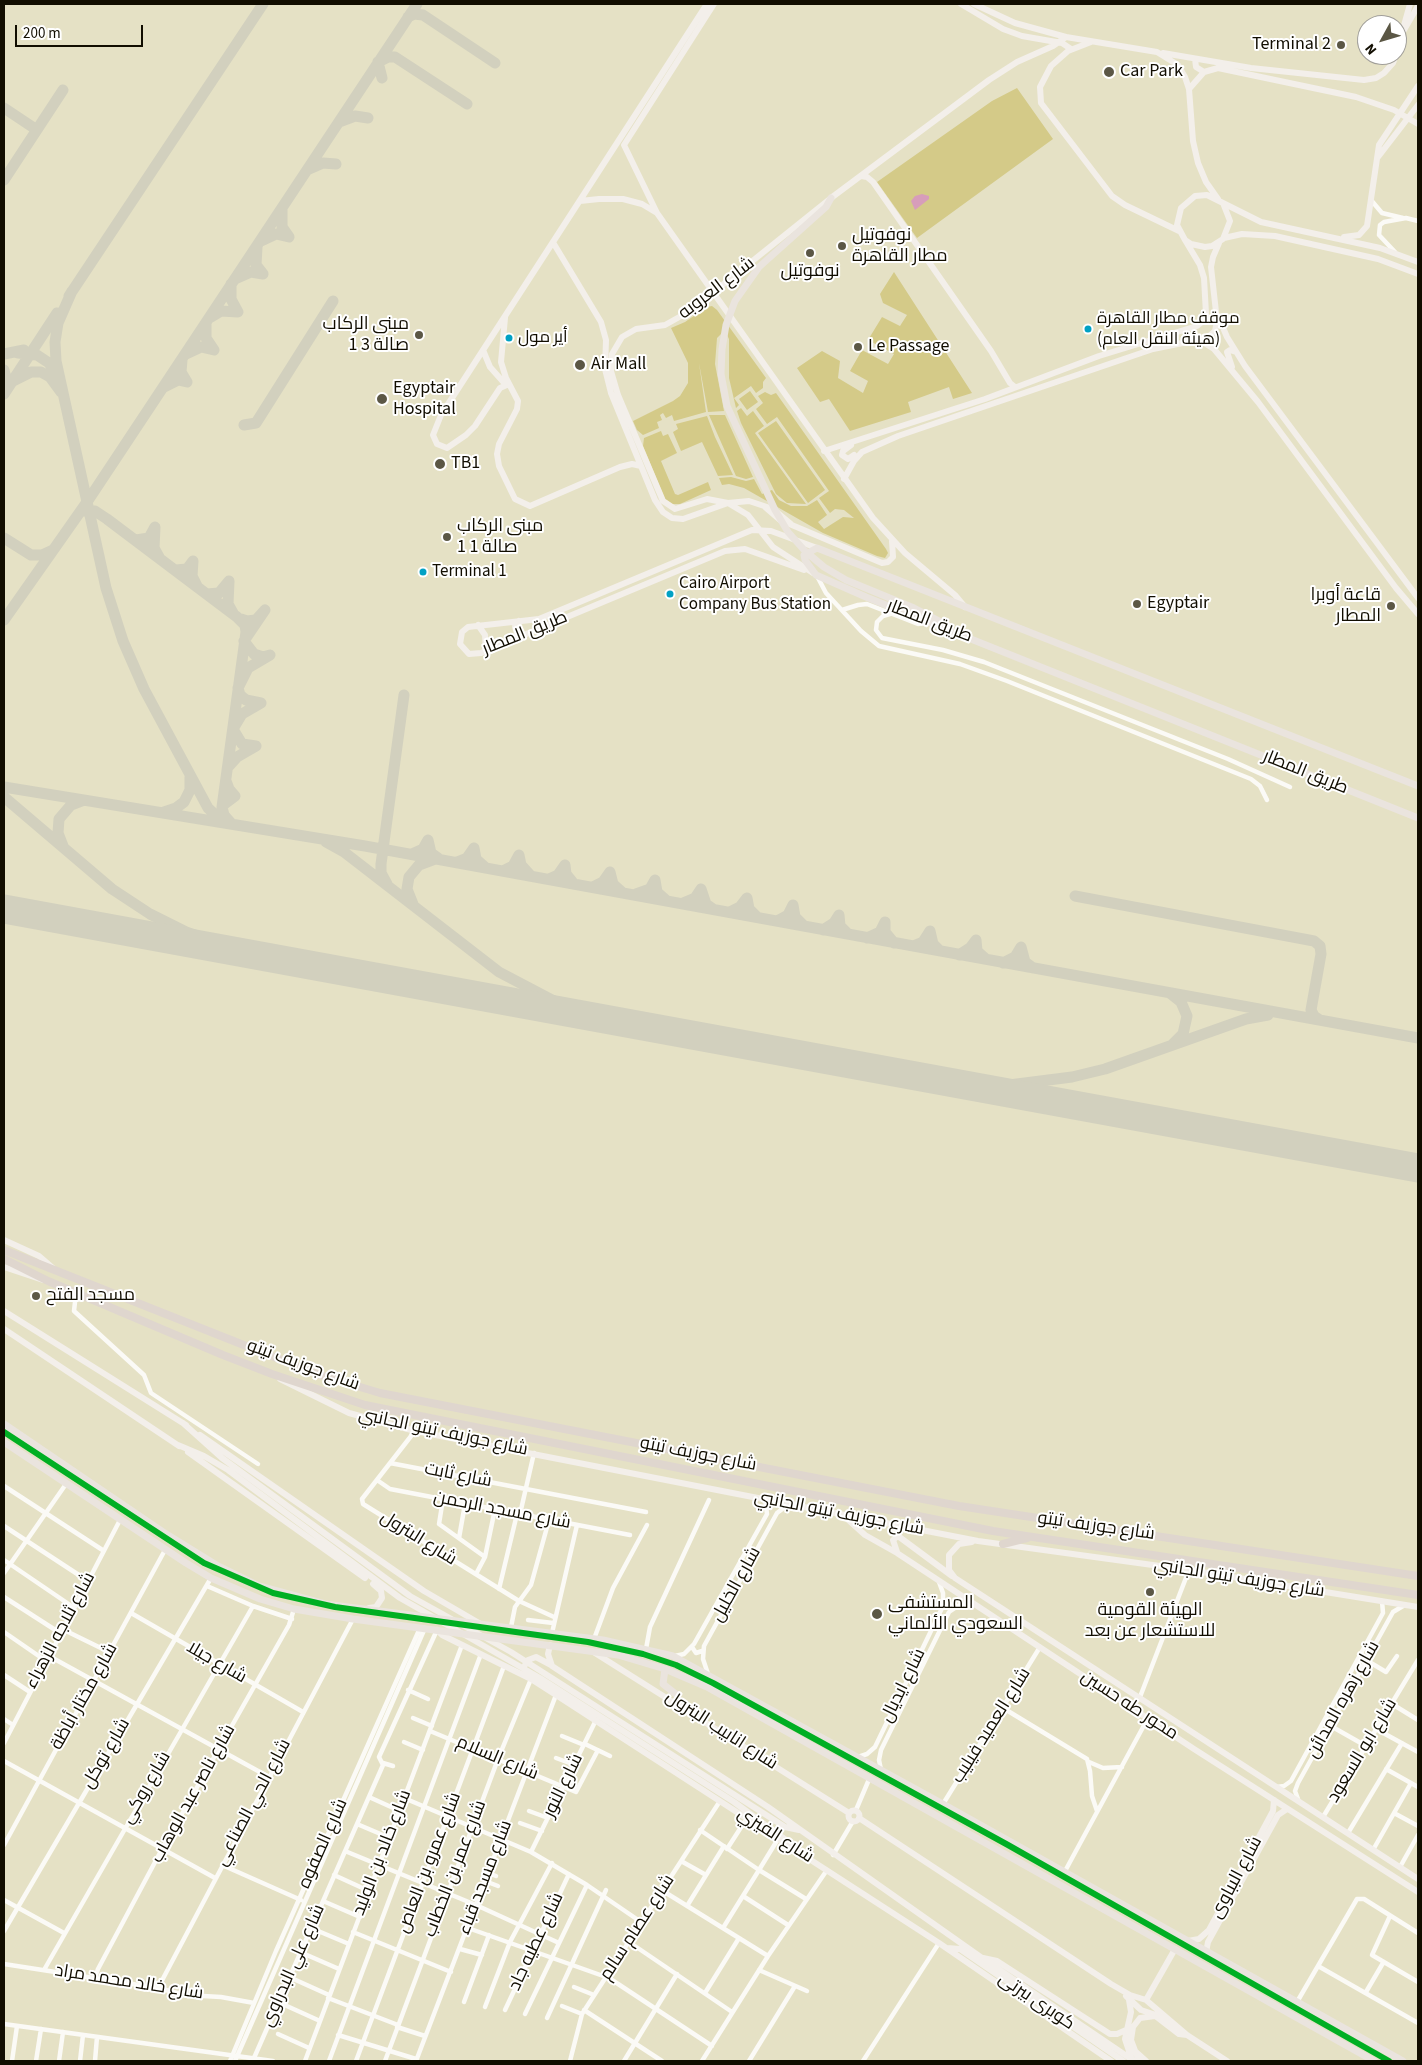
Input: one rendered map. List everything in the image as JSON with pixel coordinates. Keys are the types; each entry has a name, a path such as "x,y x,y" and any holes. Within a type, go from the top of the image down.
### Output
{"highway":[{"path":"4,1250 54,1269"},
{"path":"4,1259 48,1281"},
{"name":"شارع جوزيف تيتو","path":"54,1269 279,1360 380,1393 959,1506 1418,1576"},
{"name":"شارع جوزيف تيتو","path":"48,1281 272,1374 374,1406 1031,1537 1418,1595"},
{"path":"1003,1544 1031,1537"}],"main road":[{"path":"508,384 497,393 475,426 466,435 447,448 437,444 433,435 441,415 580,202 621,145 708,4"},
{"path":"633,123 714,4"},
{"path":"961,4 1012,33 1059,42 1072,49"},
{"path":"974,4 1015,23 1066,37 1251,68 1364,80 1384,73 1391,65"},
{"path":"1407,24 1418,6"},
{"name":"شارع العروبه","path":"816,575 773,546 758,530 748,515 728,503 707,499 675,508 663,501 618,395 611,365 613,349 626,334 636,328 670,323 713,294 831,198 1008,68 1066,37"},
{"path":"1095,42 1072,49 1058,59 1042,80 1039,92 1044,108 1112,196 1125,205 1179,231"},
{"path":"858,441 843,451 842,455 844,458 850,459 860,450 1153,349 1201,340 1215,331 1217,313 1212,267 1213,257 1230,221 1220,201 1206,182 1197,158 1186,77 1178,65 1157,52"},
{"path":"1195,59 1196,67 1204,72"},
{"path":"1189,89 1204,72 1212,69 1223,69 1348,95 1394,110 1418,124"},
{"path":"1330,238 1354,237 1362,233 1367,226 1379,145 1418,86"},
{"path":"1377,159 1418,105"},
{"path":"621,145 657,213 844,479 892,540 965,607"},
{"path":"861,176 867,177 873,182 991,351 1010,383 1015,387"},
{"path":"824,451 858,441 1044,376 1193,328 1202,322 1206,311 1204,278 1200,264 1179,231 1178,213 1189,199 1207,195 1261,222 1396,253 1418,262"},
{"path":"831,198 826,208 752,273 732,309 722,349 723,390 736,431 775,510 788,532 805,551 824,567 846,580 914,608 975,639"},
{"path":"580,202 599,199 623,199 642,204 657,213"},
{"path":"1185,240 1205,248 1242,234 1275,236 1378,259 1418,274"},
{"path":"554,244 601,322 606,340 604,362 608,383 658,506 672,518 689,518 740,500 763,504 778,512 791,524 882,563 888,562 893,557 892,540"},
{"path":"1217,313 1236,352 1418,598"},
{"path":"505,317 501,357 508,384"},
{"path":"1201,340 1214,349 1234,372 1396,588 1418,614"},
{"path":"482,350 490,366 508,384 516,396 518,405 499,444 497,458 510,492 518,502 530,506 620,467 632,464 641,466"},
{"path":"1234,372 1227,352 1230,350 1236,352"},
{"path":"1044,376 1047,386"},
{"path":"1030,381 1033,386 1032,391"},
{"path":"844,479 854,461 870,447"},
{"name":"طريق المطار","path":"1418,786 817,548 777,533 758,530 701,550 548,616 536,620 468,627 462,632 460,644 468,654 477,654 682,567 724,551 745,549 816,575 1114,697 1418,818"},
{"path":"816,575 804,556 807,552 817,548"},
{"path":"701,550 705,558"},
{"path":"679,560 682,567"},
{"path":"548,616 551,624"},
{"path":"518,636 515,627 520,621"},
{"path":"478,625 486,639 486,651"},
{"name":"شارع جوزيف تيتو","path":"4,1240 39,1256 54,1269"},
{"name":"شارع جوزيف تيتو","path":"4,1267 31,1278 48,1281"},
{"path":"4,1311 179,1416 184,1423 222,1458 379,1582 392,1598 402,1600 411,1592 410,1581"},
{"path":"4,1329 379,1582 500,1646 734,1802 785,1838 793,1848"},
{"name":"شارع جوزيف تيتو الجانبي","path":"272,1374 349,1413 415,1431 978,1541 1189,1570 1418,1607"},
{"path":"184,1423 410,1581 451,1608 479,1623"},
{"path":"4,1424 163,1532 218,1566 245,1580 274,1591 325,1604 369,1608 426,1618 479,1623 594,1639 673,1656 943,1804 1402,2061"},
{"path":"4,1442 165,1550 211,1578 260,1599 294,1609 353,1619 618,1655 665,1670 707,1687 1374,2061"},
{"name":"محور طه حسين","path":"843,1515 865,1535 897,1553 1194,1749 1418,1892"},
{"path":"143,1535 149,1532 149,1523"},
{"path":"157,1544 157,1538 163,1532"},
{"name":"محور طه حسين","path":"897,1553 893,1540 898,1536 955,1578 1418,1879"},
{"path":"955,1578 948,1565 951,1550 959,1544 978,1541"},
{"path":"369,1608 376,1607 381,1602 382,1594 379,1582"},
{"path":"323,1614 326,1610 325,1604"},
{"name":"شارع الفيزي","path":"437,1630 442,1635 462,1646 531,1679 827,1870"},
{"path":"550,1645 548,1657 552,1666"},
{"name":"شارع انابيب البترول","path":"592,1651 852,1811"},
{"path":"531,1679 524,1670 525,1664 530,1658 539,1657 799,1830 982,1958 997,1961 1110,2034 1117,2034 1126,2030"},
{"path":"665,1670 662,1681 677,1695 679,1703"},
{"path":"543,1676 785,1827 799,1830"},
{"path":"1194,1749 1201,1737"},
{"name":"شارع البباوى","path":"1245,1869 1273,1811 1274,1800"},
{"name":"شارع البباوى","path":"1206,1952 1208,1942 1219,1916 1245,1869 1278,1815 1287,1809"},
{"path":"856,1820 859,1814 852,1811 849,1817 1111,1984 1133,1996 1146,2000 1187,2035 1227,2061"},
{"path":"1034,1869 1040,1866 1039,1859"},
{"path":"1048,1877 1047,1870 1052,1866"},
{"path":"827,1870 940,1943 1111,2061"},
{"name":"شارع البباوى","path":"1186,1941 1193,1941 1205,1935 1219,1916"},
{"name":"كوبرى بيرتى","path":"947,1948 960,1949 1102,2043 1133,2061"},
{"path":"1146,2000 1175,1949"},
{"name":"كوبرى بيرتى","path":"982,1958 1102,2043 1123,2061"},
{"path":"1111,1984 1114,1990 1127,1996 1141,2010 1155,2016 1178,2033 1187,2035"},
{"path":"1127,1996 1131,2012 1126,2030 1126,2043 1133,2061"},
{"path":"1295,2016 1300,2013 1299,2003"},
{"path":"1305,2023 1305,2015 1312,2011"},
{"path":"1138,2061 1131,2036 1136,2021 1143,2017 1155,2016"},
{"path":"1097,2053 1103,2053 1110,2048 1112,2042 1110,2034"},
{"path":"1133,2047 1146,2061"}],"street":[{"path":"1371,200 1377,210 1382,213 1418,220"},
{"path":"1396,253 1381,238 1378,229 1384,222 1406,218"},
{"path":"816,575 826,594 861,631 879,646 960,664 1055,700 1251,779 1260,786 1267,800"},
{"path":"842,610 862,604 893,613 920,624 930,622"},
{"path":"893,613 883,616 877,622 876,630 882,638 953,652 1010,672 1290,786"},
{"path":"1007,681 1010,672"},
{"path":"1055,700 1059,692"},
{"path":"76,1293 73,1307 76,1312 144,1375 151,1394 179,1416 258,1464"},
{"name":"شارع البترول","path":"415,1431 362,1499 363,1504 519,1601 554,1617"},
{"path":"499,1589 534,1453"},
{"name":"شارع ثابت","path":"390,1463 646,1512"},
{"name":"شارع مسجد الرحمن","path":"377,1480 390,1489 630,1535"},
{"path":"4,1573 66,1484"},
{"path":"4,1486 104,1550"},
{"path":"765,1499 767,1514 772,1515 774,1518"},
{"path":"442,1500 439,1523 485,1557"},
{"path":"646,1649 650,1627 709,1500"},
{"path":"459,1538 465,1504"},
{"name":"شارع الخليل","path":"702,1651 774,1518 781,1508 790,1504"},
{"path":"476,1574 485,1557 495,1510"},
{"name":"شارع الخليل","path":"692,1647 767,1514"},
{"name":"شارع ثلاجه الزهراء","path":"4,1743 120,1520"},
{"path":"511,1627 513,1611 531,1585 549,1520"},
{"path":"552,1633 554,1617 576,1525"},
{"path":"594,1639 613,1588 647,1525"},
{"path":"4,1526 88,1581"},
{"name":"شارع مختار أباظة","path":"4,1845 165,1550"},
{"path":"4,1560 74,1607"},
{"path":"1140,1697 1189,1570"},
{"name":"شارع توكل","path":"4,1931 211,1578"},
{"name":"شارع ايديال","path":"870,1752 943,1606 942,1589 936,1579"},
{"path":"207,1586 252,1606 292,1619"},
{"path":"4,1597 61,1631 110,1652"},
{"name":"شارع زهره المدائن","path":"1277,1787 1284,1786 1291,1781 1383,1613 1382,1601"},
{"name":"شارع ايديال","path":"879,1757 949,1612 961,1604 975,1604"},
{"name":"شارع زهره المدائن","path":"1300,1802 1296,1794 1296,1787 1393,1612 1396,1608 1406,1605"},
{"name":"شارع روكي","path":"44,1970 252,1606"},
{"name":"شارع ناصر عبد الوهاب","path":"95,1978 162,1849 256,1686 292,1619 294,1609"},
{"name":"شارع جيلا","path":"131,1613 303,1712"},
{"name":"شارع الحي الصناعي","path":"158,1988 353,1619"},
{"path":"528,1620 553,1623"},
{"name":"شارع الصفوه","path":"237,2055 254,2003 302,1900 422,1628"},
{"name":"شارع علي البدراوي","path":"254,2058 369,1797 383,1763 379,1760 379,1756 437,1630"},
{"path":"4,1632 47,1658 94,1680 269,1777"},
{"name":"شارع خالد بن الوليد","path":"305,2061 462,1646"},
{"path":"673,1656 684,1654 692,1647 696,1653 702,1651 708,1674"},
{"name":"شارع العميد فيليب","path":"943,1804 1040,1647"},
{"path":"329,2061 481,1654"},
{"path":"1366,1660 1386,1672 1397,1656"},
{"name":"شارع ابو السعود","path":"1322,1817 1418,1660"},
{"path":"1356,1664 1362,1667"},
{"name":"شارع عمرو بن العاص","path":"356,2061 504,1666"},
{"path":"4,1675 30,1692"},
{"name":"شارع عمر بن الخطاب","path":"384,2061 472,1826 531,1679"},
{"path":"408,1690 428,1700"},
{"name":"شارع مسجد قباء","path":"416,2060 556,1695"},
{"path":"1392,1704 1418,1719"},
{"path":"1003,1708 1084,1756 1089,1762 1103,1768 1115,1770 1122,1767"},
{"name":"شارع السلام","path":"413,1718 448,1739 564,1787"},
{"path":"1064,1873 1148,1718"},
{"path":"4,1719 13,1725"},
{"name":"شارع النور","path":"531,1852 596,1720"},
{"path":"1324,1722 1366,1746"},
{"path":"1376,1729 1418,1752"},
{"path":"562,1736 610,1756"},
{"path":"404,1742 423,1750"},
{"path":"1348,1834 1402,1743"},
{"path":"564,1787 578,1792 598,1750"},
{"path":"858,1757 870,1752 879,1757 881,1770"},
{"path":"556,1758 575,1766"},
{"path":"4,1761 215,1878"},
{"path":"1089,1762 1092,1796 1097,1811"},
{"path":"383,1763 393,1766"},
{"path":"1386,1769 1418,1787"},
{"path":"852,1811 870,1777"},
{"path":"1373,1850 1411,1783"},
{"path":"369,1797 400,1811"},
{"path":"404,1798 531,1852 587,1885 641,1922"},
{"name":"شارع عصام سالم","path":"570,2061 583,2012 720,1801"},
{"path":"529,1811 548,1818"},
{"path":"1394,1813 1418,1826"},
{"path":"687,1906 747,1818"},
{"path":"833,1854 856,1820"},
{"path":"520,1823 542,1831"},
{"path":"357,1824 390,1838"},
{"path":"700,1830 806,1899"},
{"path":"1400,1867 1418,1834"},
{"path":"723,1928 778,1839"},
{"path":"345,1851 559,1943"},
{"path":"681,1861 706,1876"},
{"path":"485,2007 510,1942 552,1863"},
{"path":"222,1865 302,1900"},
{"name":"شارع الفيزي","path":"702,2061 788,1925 827,1870"},
{"path":"488,1873 496,1876"},
{"name":"شارع عطيه جاد","path":"505,2010 569,1874"},
{"path":"334,1875 370,1891"},
{"path":"485,1881 498,1886"},
{"path":"525,2014 587,1885"},
{"path":"547,2018 606,1890"},
{"path":"663,1891 768,1956"},
{"path":"743,1896 788,1925"},
{"path":"1299,2003 1354,1902 1359,1898 1364,1899 1418,1933"},
{"path":"4,1900 64,1933"},
{"name":"شارع الصفوه","path":"230,2061 237,2055 302,1900"},
{"path":"324,1900 360,1916"},
{"path":"1390,1916 1372,1954 1382,1963 1418,1982"},
{"path":"310,1928 348,1944"},
{"path":"468,1928 606,1976 712,2046"},
{"path":"353,1932 451,1972"},
{"path":"464,2002 489,1935"},
{"path":"705,1993 739,1938"},
{"path":"629,1942 732,2012"},
{"path":"863,2061 940,1943"},
{"path":"460,1949 482,1956"},
{"path":"300,1952 339,1969"},
{"path":"1366,1992 1382,1963"},
{"name":"شارع خالد محمد مراد","path":"4,1964 158,1988 185,1995 221,1997 254,2003"},
{"path":"1318,1966 1418,2023"},
{"path":"759,1970 807,1991"},
{"path":"624,2061 677,1974"},
{"path":"289,1977 348,2006 425,2036"},
{"path":"749,2061 795,1986"},
{"path":"574,1987 594,1995"},
{"path":"278,2002 320,2021"},
{"path":"562,2006 583,2012 662,2061"},
{"path":"4,2024 273,2061"},
{"path":"12,2061 17,2026"},
{"path":"36,2061 41,2029"},
{"path":"59,2061 63,2032"},
{"path":"278,2034 309,2048"},
{"path":"80,2061 83,2035"},
{"path":"338,2035 416,2060"},
{"path":"95,2061 97,2036"},
{"path":"237,2055 237,2061"}],"shaded area":[{"path":"1017,88 1053,139 917,238 877,182 992,101"},
{"path":"922,194 929,196 929,199 915,210 911,201 915,196"},
{"path":"894,272 972,393 953,399 949,387 908,402 911,412 850,431 829,399 820,402 797,368 822,351 840,361 838,378 863,393 868,381 850,371 862,350 888,364 894,354 868,340 882,317 900,326 907,315 883,303 880,294"},
{"path":"712,306 717,310 766,378 763,382 763,388 756,393 751,386 734,398 739,405 736,408 729,378 729,339 727,335 722,333 717,338 715,364 724,411 708,412 699,363 706,412 674,421 672,415 666,418 663,413 660,415 662,420 657,422 659,428 643,435 637,430 633,421 673,401 680,396 688,383 688,363 671,328"},
{"path":"750,391 758,402 747,410 739,399"},
{"path":"765,392 771,395 776,393 886,549 888,553 885,558 823,533 744,488 729,484 722,485 719,478 731,477 746,481 754,479 762,494 772,490 779,500 791,506 807,506 817,500 827,515 818,522 824,529 843,517 854,518 844,510 835,509 830,513 819,498 829,491 777,417 767,424 756,409 763,403 758,396"},
{"path":"741,408 747,416 753,411 764,426 755,433 806,504 787,503 776,494 741,423 737,411"},
{"path":"709,415 725,415 753,477 746,479 736,476"},
{"path":"707,416 733,475 718,476 702,442 681,451 673,432 678,429 676,424"},
{"path":"776,421 825,490 808,503 758,433"},
{"path":"661,431 663,436 668,434 677,453 661,461 675,494 678,495 708,482 711,490 680,504 672,504 665,499 643,446 644,438"}],"taxiway":[{"path":"69,296 263,4"},
{"path":"4,620 87,502 417,4"},
{"path":"408,17 414,14 423,15 495,63"},
{"path":"382,78 378,62 388,57 395,57 467,104"},
{"path":"4,180 63,90"},
{"path":"4,108 34,128 38,127"},
{"path":"339,122 355,116 368,118"},
{"path":"307,170 323,163 336,164"},
{"path":"261,241 276,234 289,237 282,227 282,209"},
{"path":"235,279 251,272 263,274 256,265 257,247"},
{"path":"211,317 221,311 238,312 231,299 231,284"},
{"path":"72,291 58,323 55,342 56,361 106,588 123,641 144,689 208,808 222,821"},
{"path":"244,425 256,423 333,301"},
{"path":"4,394 57,313"},
{"path":"186,354 201,347 214,350 206,338 206,324"},
{"path":"4,354 24,350"},
{"path":"18,353 37,355 49,363 56,373"},
{"path":"164,387 178,380 187,382 181,372 182,360"},
{"path":"4,370 7,382 5,390"},
{"path":"13,381 31,372 41,372 50,377 61,392"},
{"path":"84,511 95,511 107,519 245,625 246,632 222,807 224,815 231,823"},
{"path":"136,540 149,538 155,527 154,548 159,557"},
{"path":"4,538 31,555 42,555 53,550"},
{"path":"176,570 187,569 193,561 192,576 197,586"},
{"path":"207,594 219,593 229,581 228,604 233,613"},
{"path":"228,767 237,757 256,746 242,744 233,729 242,714 261,703 246,700 240,695 238,688 248,668 270,655 263,657 254,654 244,641 265,610 256,620 247,621 241,619"},
{"path":"387,884 381,873 381,864 404,695"},
{"path":"164,812 176,808 184,802 190,790 190,777"},
{"path":"223,805 235,796 229,789 226,781"},
{"path":"4,787 365,846 1418,1038"},
{"path":"4,797 112,889 150,914 186,932 252,955"},
{"path":"63,846 58,833 59,819 71,805 84,800"},
{"path":"412,854 423,849 428,840 431,853 438,858"},
{"path":"326,842 344,852 499,972 558,1003 608,1020"},
{"path":"457,862 467,858 474,848 476,859 485,867"},
{"path":"503,871 513,866 519,855 521,865 530,875"},
{"path":"413,904 407,889 409,877 419,865 435,859"},
{"path":"549,879 558,875 565,865 566,874 574,884"},
{"path":"593,887 603,882 610,872 613,884 622,892"},
{"path":"636,894 650,889 655,880 657,892 666,900"},
{"path":"683,903 695,898 701,889 706,904 713,909"},
{"path":"1075,896 1314,941 1320,946 1321,954 1311,1010 1314,1016 1320,1020"},
{"path":"730,912 740,907 747,898 749,909 757,917"},
{"path":"777,921 788,915 793,905 795,917 804,926"},
{"path":"823,930 834,923 839,915 840,926 848,934"},
{"path":"867,938 880,932 885,922 885,932 894,943"},
{"path":"913,946 923,942 930,931 933,944 940,951"},
{"path":"959,955 970,948 976,940 977,951 986,959"},
{"path":"1003,963 1015,957 1021,947 1025,962 1033,968"},
{"path":"1171,994 1181,1002 1187,1016 1183,1034 1173,1044"},
{"path":"958,1084 1009,1085 1072,1077 1105,1069 1246,1019 1268,1015"}],"runway":[{"path":"4,909 1418,1168"}],"transit line":[{"path":"4,1432 204,1563 273,1593 335,1607 588,1642 643,1654 676,1665 713,1683 1008,1845 1389,2061"}],"place":[{"name":"Terminal 2","path":"1341,45"},
{"name":"Car Park","path":"1109,72"},
{"name":"نوفوتيل مطار القاهرة","path":"842,246"},
{"name":"نوفوتيل","path":"810,253"},
{"name":"موقف مطار القاهرة (هيئة النقل العام)","path":"1088,329"},
{"name":"مبنى الركاب 1 صالة 3","path":"419,335"},
{"name":"أير مول","path":"509,338"},
{"name":"Le Passage","path":"858,347"},
{"name":"Air Mall","path":"580,365"},
{"name":"Egyptair Hospital","path":"382,399"},
{"name":"TB1","path":"440,464"},
{"name":"مبنى الركاب 1 صالة 1","path":"447,537"},
{"name":"Terminal 1","path":"423,572"},
{"name":"Cairo Airport Company Bus Station","path":"670,594"},
{"name":"Egyptair","path":"1137,604"},
{"name":"قاعة أوبرا المطار","path":"1391,606"},
{"name":"مسجد الفتح","path":"36,1296"},
{"name":"الهيئة القومية للاستشعار عن بعد","path":"1150,1592"},
{"name":"المستشفى السعودي الألماني","path":"877,1614"}]}
